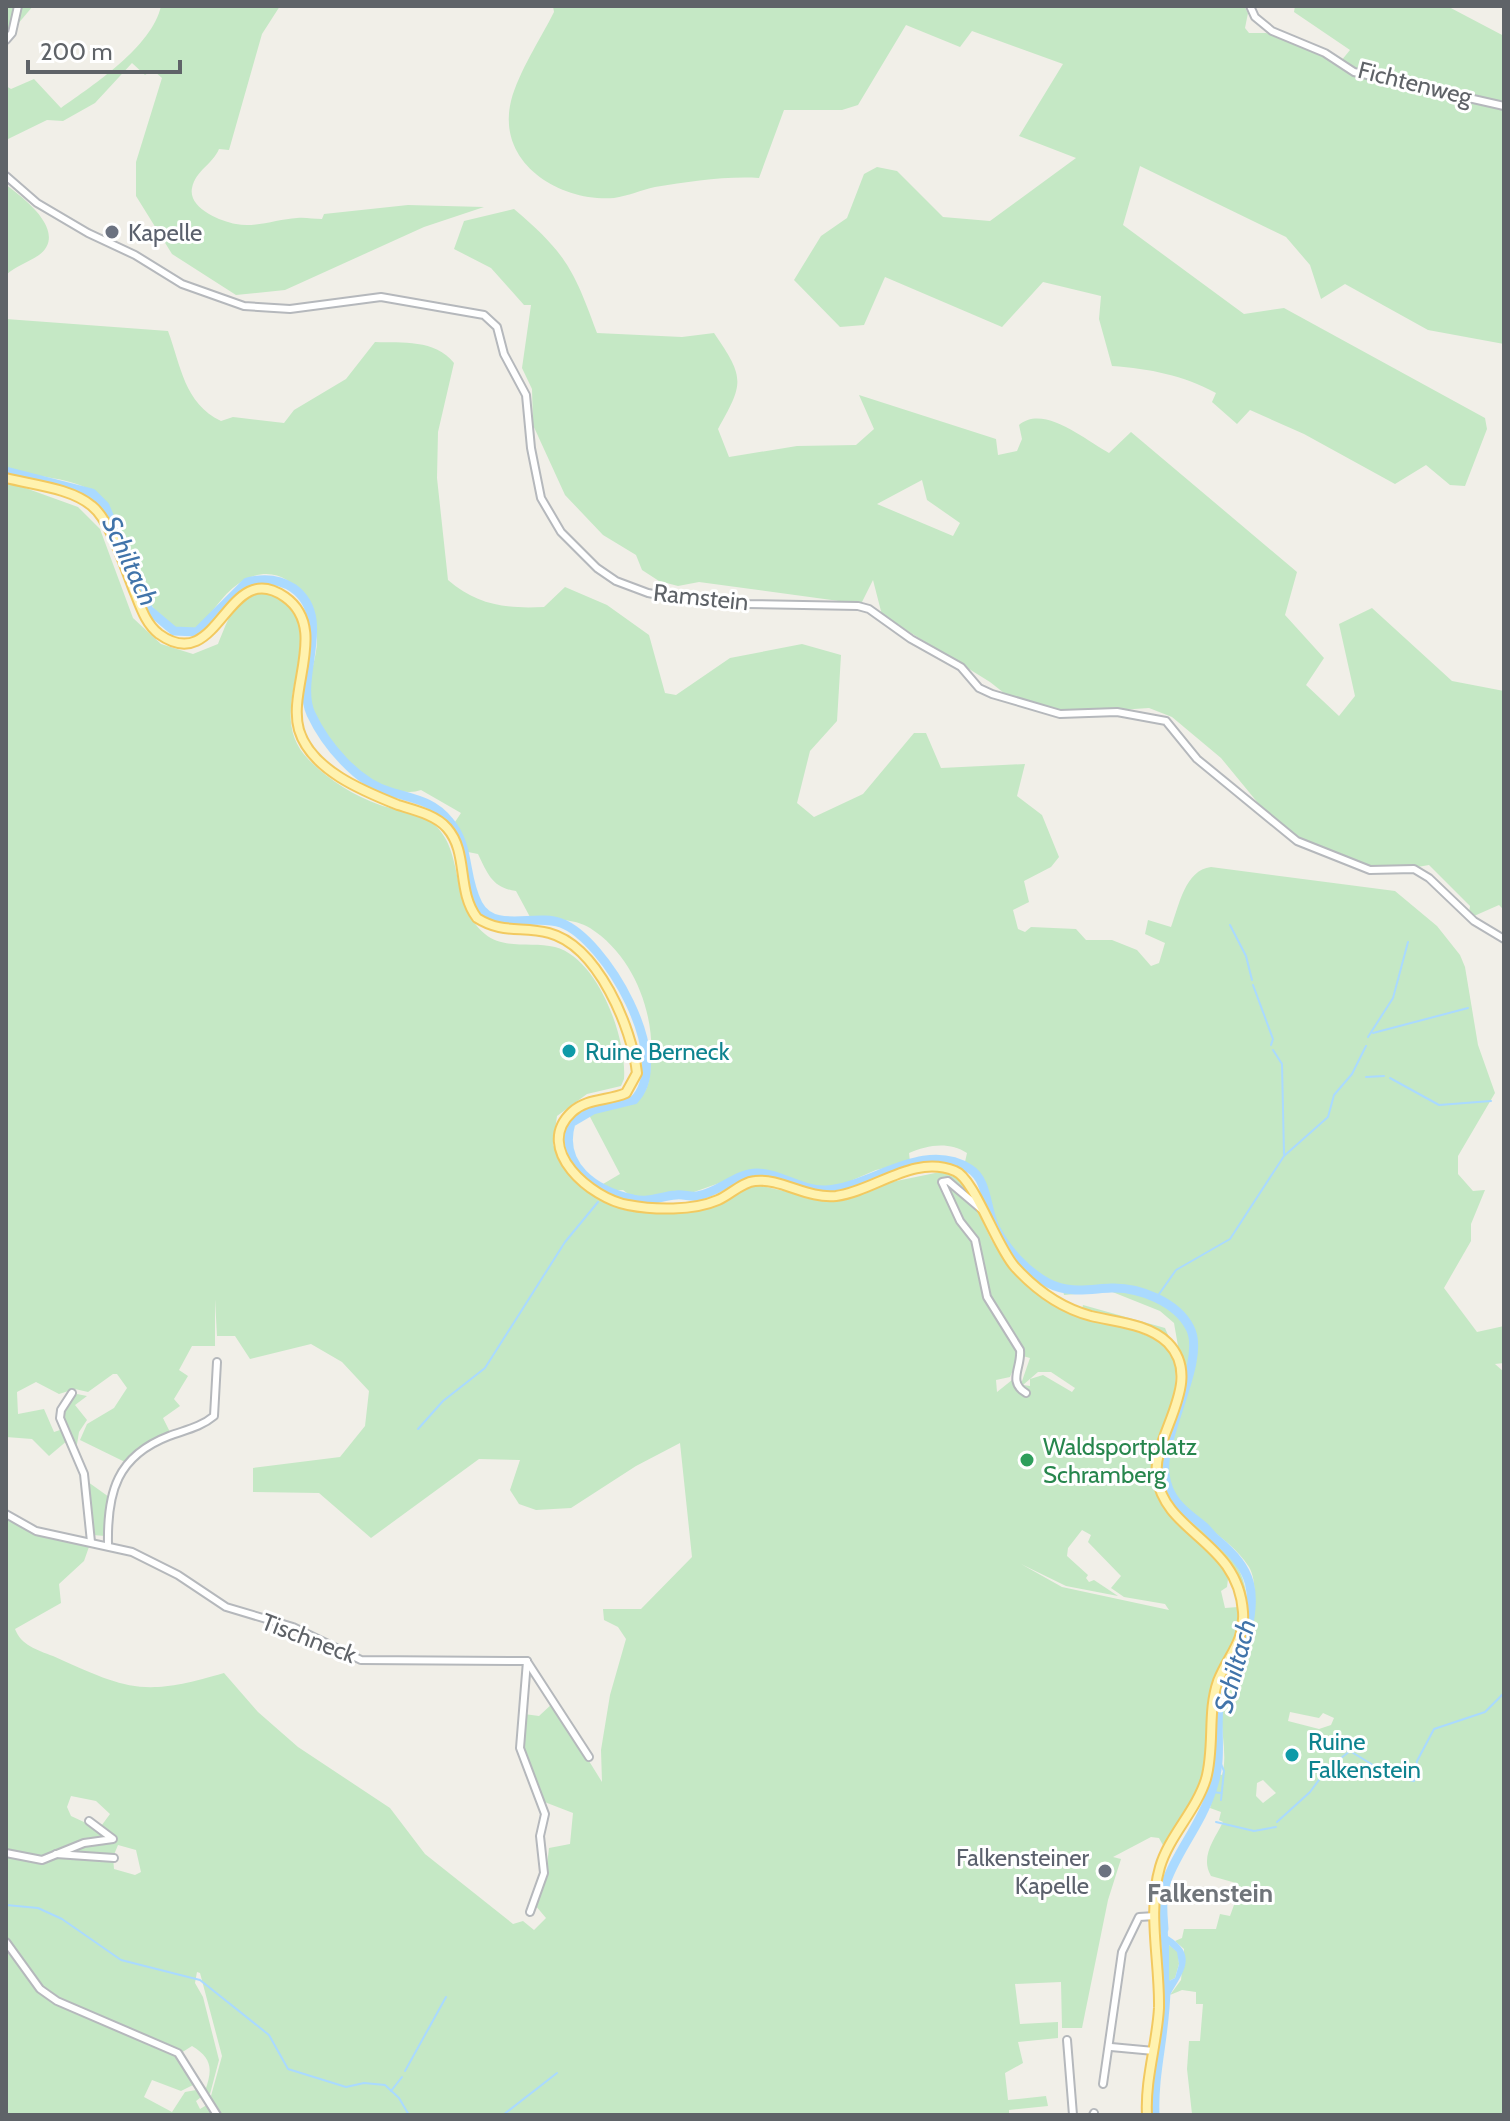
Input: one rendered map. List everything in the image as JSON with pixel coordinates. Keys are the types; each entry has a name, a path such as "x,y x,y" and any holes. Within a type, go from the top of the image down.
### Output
{"main road":[{"path":"6,478 67,494 91,505 104,520 149,625 167,639 191,641 207,636 233,603 248,591 268,588 286,598 302,619 305,632 296,709 299,730 313,754 352,785 424,813 447,828 458,847 462,885 477,918 504,931 550,933 583,956 618,1005 630,1034 637,1073 626,1093 581,1106 569,1115 561,1128 560,1143 567,1164 592,1191 625,1205 692,1207 716,1201 755,1181 830,1196 895,1173 936,1167 960,1172 974,1191 992,1235 1017,1269 1057,1303 1151,1332 1171,1345 1177,1356 1180,1379 1178,1399 1156,1462 1159,1487 1175,1513 1231,1569 1241,1592 1243,1617 1241,1639 1217,1684 1210,1763 1203,1786 1163,1857 1157,1881 1155,1916 1159,2006 1147,2115"}],"street":[{"path":"6,40 12,33 18,6"},
{"name":"Fichtenweg","path":"1250,6 1255,17 1272,31 1325,53 1354,72 1504,106"},
{"name":"Ramstein","path":"6,176 37,203 88,233 135,255 182,284 244,306 290,309 381,297 484,315 497,327 504,354 526,395 541,498 579,553 616,581 648,593 675,598 748,604 858,606 869,609 911,639 961,667 979,688 992,694 1060,714 1117,712 1159,717 1166,721 1197,759 1297,841 1370,870 1414,869 1429,878 1474,921 1504,939"},
{"path":"981,1209 948,1181 942,1182 960,1221 975,1240 987,1297 1020,1350 1015,1377 1019,1389 1026,1393"},
{"path":"108,1544 108,1504 126,1463 152,1443 204,1424 214,1416 217,1362"},
{"path":"72,1393 61,1410 60,1418 81,1463 91,1542"},
{"name":"Tischneck","path":"6,1514 36,1531 108,1544 168,1569 226,1607 293,1627 361,1660 527,1661"},
{"path":"527,1661 589,1757"},
{"path":"527,1661 520,1748 545,1814 540,1836 544,1873 530,1912"},
{"path":"6,1853 32,1860 84,1843 113,1839 89,1821"},
{"path":"56,1854 114,1858"},
{"path":"1103,2084 1111,2047 1115,1983 1127,1935 1139,1917 1155,1916"},
{"path":"6,1942 40,1989 57,2001 178,2053 217,2115"},
{"path":"1067,2040 1073,2115"},
{"path":"1111,2047 1154,2051"}],"green space":[{"path":"6,6 33,6 6,38"},
{"path":"161,6 280,6 262,34 229,150 219,149 200,172 192,188 195,202 214,217 251,225 297,218 322,219 324,214 408,205 484,207 424,227 285,290 236,295 172,254 136,196 136,162 162,78 153,70 145,75 132,63 95,103 63,121 47,120 6,140 6,86 11,89 34,79 61,108 134,50 146,36"},
{"path":"553,6 1244,6 1248,13 1245,28 1249,33 1266,33 1341,61 1350,50 1294,12 1295,6 1447,6 1504,36 1504,344 1428,330 1345,284 1321,299 1310,265 1286,237 1140,166 1123,225 1244,314 1284,308 1485,418 1487,429 1465,486 1450,485 1426,465 1395,484 1304,434 1250,410 1237,424 1212,402 1216,393 1203,387 1166,374 1112,366 1099,319 1101,296 1043,282 1002,327 885,277 864,325 840,327 794,280 821,236 847,218 864,174 877,167 897,171 943,217 990,221 1076,158 1019,136 1063,64 972,31 960,47 906,25 858,105 842,110 784,110 759,178 707,180 655,187 614,198 593,198 553,185 536,174 522,160 513,143 509,123 511,101 524,67 554,12"},
{"path":"6,185 32,206 49,236 47,246 39,255 6,275"},
{"path":"514,209 546,238 566,264 582,293 597,333 682,337 714,333 736,371 733,401 718,429 729,457 797,446 856,445 874,429 859,395 996,439 998,455 1017,451 1022,439 1019,425 1029,420 1052,421 1109,453 1131,432 1297,572 1285,615 1324,658 1306,685 1339,716 1355,696 1339,624 1372,608 1452,681 1504,691 1504,910 1499,905 1474,916 1469,913 1470,906 1429,865 1377,874 1281,831 1221,758 1172,717 1149,708 1060,714 1023,708 990,682 882,615 873,580 861,604 699,582 678,586 659,581 642,570 636,555 603,535 565,495 533,425 532,389 522,368 531,305 524,305 491,268 454,249 464,221","holes":["922,480 927,500 960,523 953,536 877,504"]},
{"path":"6,319 168,331 191,394 221,421 233,417 284,423 294,410 346,379 375,342 428,346 454,363 438,432 437,478 448,580 470,595 505,606 544,607 565,587 607,605 649,635 665,693 676,695 730,658 802,644 841,655 837,721 810,751 797,803 814,817 863,794 914,733 926,733 941,768 1025,764 1017,796 1042,815 1059,857 1051,867 1024,881 1029,902 1013,910 1018,929 1025,932 1031,927 1076,929 1086,940 1112,940 1137,950 1151,966 1159,963 1165,943 1145,934 1148,920 1171,927 1189,882 1202,870 1211,867 1395,891 1437,926 1460,955 1465,967 1478,1045 1495,1093 1458,1156 1458,1174 1473,1191 1485,1190 1471,1224 1471,1241 1444,1288 1477,1332 1504,1326 1504,1363 1495,1364 1504,1372 1504,2115 1189,2115 1192,2114 1187,2069 1189,2041 1200,2041 1203,2004 1196,2004 1196,1992 1182,1990 1170,1995 1181,1980 1184,1949 1175,1941 1182,1938 1184,1929 1216,1929 1220,1914 1230,1916 1239,1891 1236,1883 1211,1876 1207,1862 1223,1822 1219,1820 1221,1812 1210,1808 1219,1774 1222,1775 1224,1767 1223,1702 1246,1655 1255,1601 1249,1567 1227,1542 1188,1511 1171,1484 1167,1466 1188,1376 1183,1375 1174,1323 1160,1311 1110,1291 1064,1295 1062,1285 1038,1272 1008,1241 994,1216 979,1174 965,1162 967,1153 953,1147 931,1146 916,1150 909,1153 910,1162 876,1170 834,1188 806,1186 756,1170 694,1192 635,1199 623,1190 608,1191 603,1184 620,1174 589,1115 630,1104 641,1097 648,1085 651,1062 645,1005 630,970 619,954 590,928 577,922 530,917 516,891 497,884 478,854 468,852 455,822 461,813 421,790 401,791 375,781 332,745 317,724 309,702 317,648 315,624 303,595 293,585 282,577 268,574 254,576 232,589 196,630 176,627 160,616 148,599 120,530 96,494 77,484 6,469","holes":["1290,1712 1319,1718 1323,1713 1334,1718 1331,1725 1319,1729 1288,1721","1263,1780 1276,1793 1263,1803 1256,1796 1257,1783"]},
{"path":"6,481 78,507 100,529 133,618 161,644 193,654 218,644 236,606 245,597 254,594 272,595 288,604 301,627 299,661 292,696 292,729 298,745 309,760 351,792 380,805 417,814 436,826 451,851 466,908 485,934 509,944 555,947 584,966 597,983 615,1022 624,1062 624,1079 621,1086 587,1094 557,1116 553,1145 573,1179 604,1202 644,1211 668,1212 758,1185 814,1198 952,1172 966,1183 977,1205 970,1203 998,1251 1029,1286 1071,1313 1142,1333 1168,1348 1175,1365 1175,1383 1155,1452 1155,1487 1177,1522 1229,1571 1227,1587 1221,1591 1225,1608 1238,1607 1238,1633 1214,1684 1203,1783 1165,1849 1159,1838 1151,1837 1113,1857 1121,1859 1108,1900 1082,2028 1062,2028 1061,1982 1015,1984 1020,2024 1058,2022 1058,2038 1018,2042 1023,2063 1005,2073 1008,2100 1046,2096 1048,2106 1009,2110 1009,2115 218,2115 211,2096 222,2056 200,1973 197,1972 195,1983 203,1997 219,2060 210,2094 205,2091 209,2065 199,2050 192,2046 181,2053 56,2000 44,1991 6,1941 6,1516 35,1533 90,1544 84,1561 59,1584 61,1603 15,1629 25,1643 100,1676 136,1686 174,1685 224,1673 258,1712 298,1747 390,1808 425,1854 513,1924 523,1921 534,1930 546,1918 535,1905 546,1874 549,1848 570,1844 573,1813 542,1801 521,1747 524,1714 539,1716 553,1703 602,1782 601,1750 610,1695 626,1639 618,1627 604,1620 603,1609 641,1609 692,1557 680,1443 636,1466 571,1508 536,1510 519,1504 510,1490 520,1460 479,1459 371,1538 319,1493 253,1492 253,1468 340,1457 365,1426 369,1391 342,1362 311,1344 250,1359 235,1336 217,1336 215,1299 215,1346 192,1346 179,1370 188,1376 174,1399 180,1406 163,1418 170,1432 159,1440 125,1462 80,1440 87,1424 114,1408 127,1388 117,1374 88,1392 75,1389 59,1394 36,1382 17,1392 18,1414 44,1409 54,1432 63,1429 68,1440 49,1456 32,1439 6,1437","holes":["1019,1355 1030,1358 1021,1384 1012,1380 997,1392 996,1380 1010,1377","1038,1372 1051,1372 1075,1388 1072,1392 1043,1375 1030,1379 1030,1386 1023,1385","1082,1530 1091,1535 1088,1542 1121,1576 1111,1588 1124,1597 1165,1604 1169,1610 1062,1587 1021,1564 1066,1586 1118,1596 1094,1580 1089,1582 1086,1578 1088,1575 1067,1556 1068,1548","71,1796 96,1801 110,1814 99,1829 71,1816 67,1807","118,1845 136,1850 141,1872 135,1875 114,1869 113,1857"]},
{"path":"1083,1305 1165,1328 1170,1340 1114,1317 1082,1309"},
{"path":"77,1394 87,1396 75,1405 87,1420 79,1432 76,1450 61,1418 62,1409"},
{"path":"88,1482 109,1497 105,1536 93,1535"},
{"path":"1184,1518 1222,1546 1239,1569 1248,1614 1239,1576"},
{"path":"6,1945 43,1994 54,2003 178,2055 195,2084 181,2091 152,2080 144,2097 172,2112 185,2092 196,2090 205,2094 196,2101 200,2109 210,2103 215,2115 6,2115"},
{"path":"1169,1945 1178,1952 1179,1964 1175,1978 1169,1981"}],"water":[{"path":"1167,1916 1168,1936 1186,1957 1186,1964 1170,1995 1164,1995 1160,1922","holes":["1169,1945 1177,1952 1179,1964 1175,1978 1169,1981"]}],"waterway":[{"name":"Schiltach","path":"6,471 92,493 105,506 149,610 174,631 197,632 247,582 270,580 293,588 305,601 311,615 313,631 307,683 311,714 344,761 378,787 423,802 443,814 461,841 473,893 485,913 504,921 561,923 597,952 629,1002 641,1030 646,1057 644,1081 634,1100 593,1110 571,1123 568,1138 570,1152 575,1164 594,1183 619,1195 644,1200 705,1194 742,1176 757,1173 826,1190 860,1182 915,1162 934,1159 952,1161 976,1174 1000,1235 1017,1259 1040,1278 1064,1289 1122,1288 1145,1293 1167,1304 1184,1319 1194,1342 1193,1359 1165,1458 1167,1483 1177,1503 1239,1561 1249,1583 1251,1608 1244,1649 1219,1705 1218,1757 1212,1790 1165,1886 1164,1929"},
{"path":"1230,925 1246,956 1252,980"},
{"path":"1368,1037 1393,998 1408,942"},
{"path":"1253,985 1273,1039 1271,1045"},
{"path":"1373,1033 1468,1008"},
{"path":"1157,1297 1176,1270 1230,1239 1284,1156 1328,1117 1334,1095 1352,1074 1366,1046"},
{"path":"1273,1050 1282,1064 1284,1154"},
{"path":"1366,1077 1384,1076"},
{"path":"1390,1078 1439,1105 1491,1101"},
{"path":"418,1429 443,1401 485,1368 565,1242 598,1202"},
{"path":"1277,1822 1310,1792 1327,1769 1350,1751 1391,1776 1414,1781 1417,1761 1434,1729 1485,1712 1504,1693"},
{"path":"1221,1764 1224,1771 1221,1800"},
{"path":"1212,1792 1221,1793"},
{"path":"1216,1822 1254,1831 1276,1827"},
{"path":"6,1905 38,1908 62,1919 121,1960 200,1980 269,2035 288,2069 346,2087 364,2083 385,2085 399,2098 409,2115"},
{"name":"Schiltach","path":"1155,2115 1166,1983"},
{"path":"405,2071 446,1997"},
{"path":"503,2115 557,2073"},
{"path":"391,2091 402,2077"}],"place":[{"name":"Kapelle","path":"112,232"},
{"name":"Ruine Berneck","path":"569,1051"},
{"name":"Waldsportplatz Schramberg","path":"1027,1460"},
{"name":"Ruine Falkenstein","path":"1292,1755"},
{"name":"Falkensteiner Kapelle","path":"1105,1871"}],"district":[{"name":"Falkenstein","path":"1210,1893"}]}
